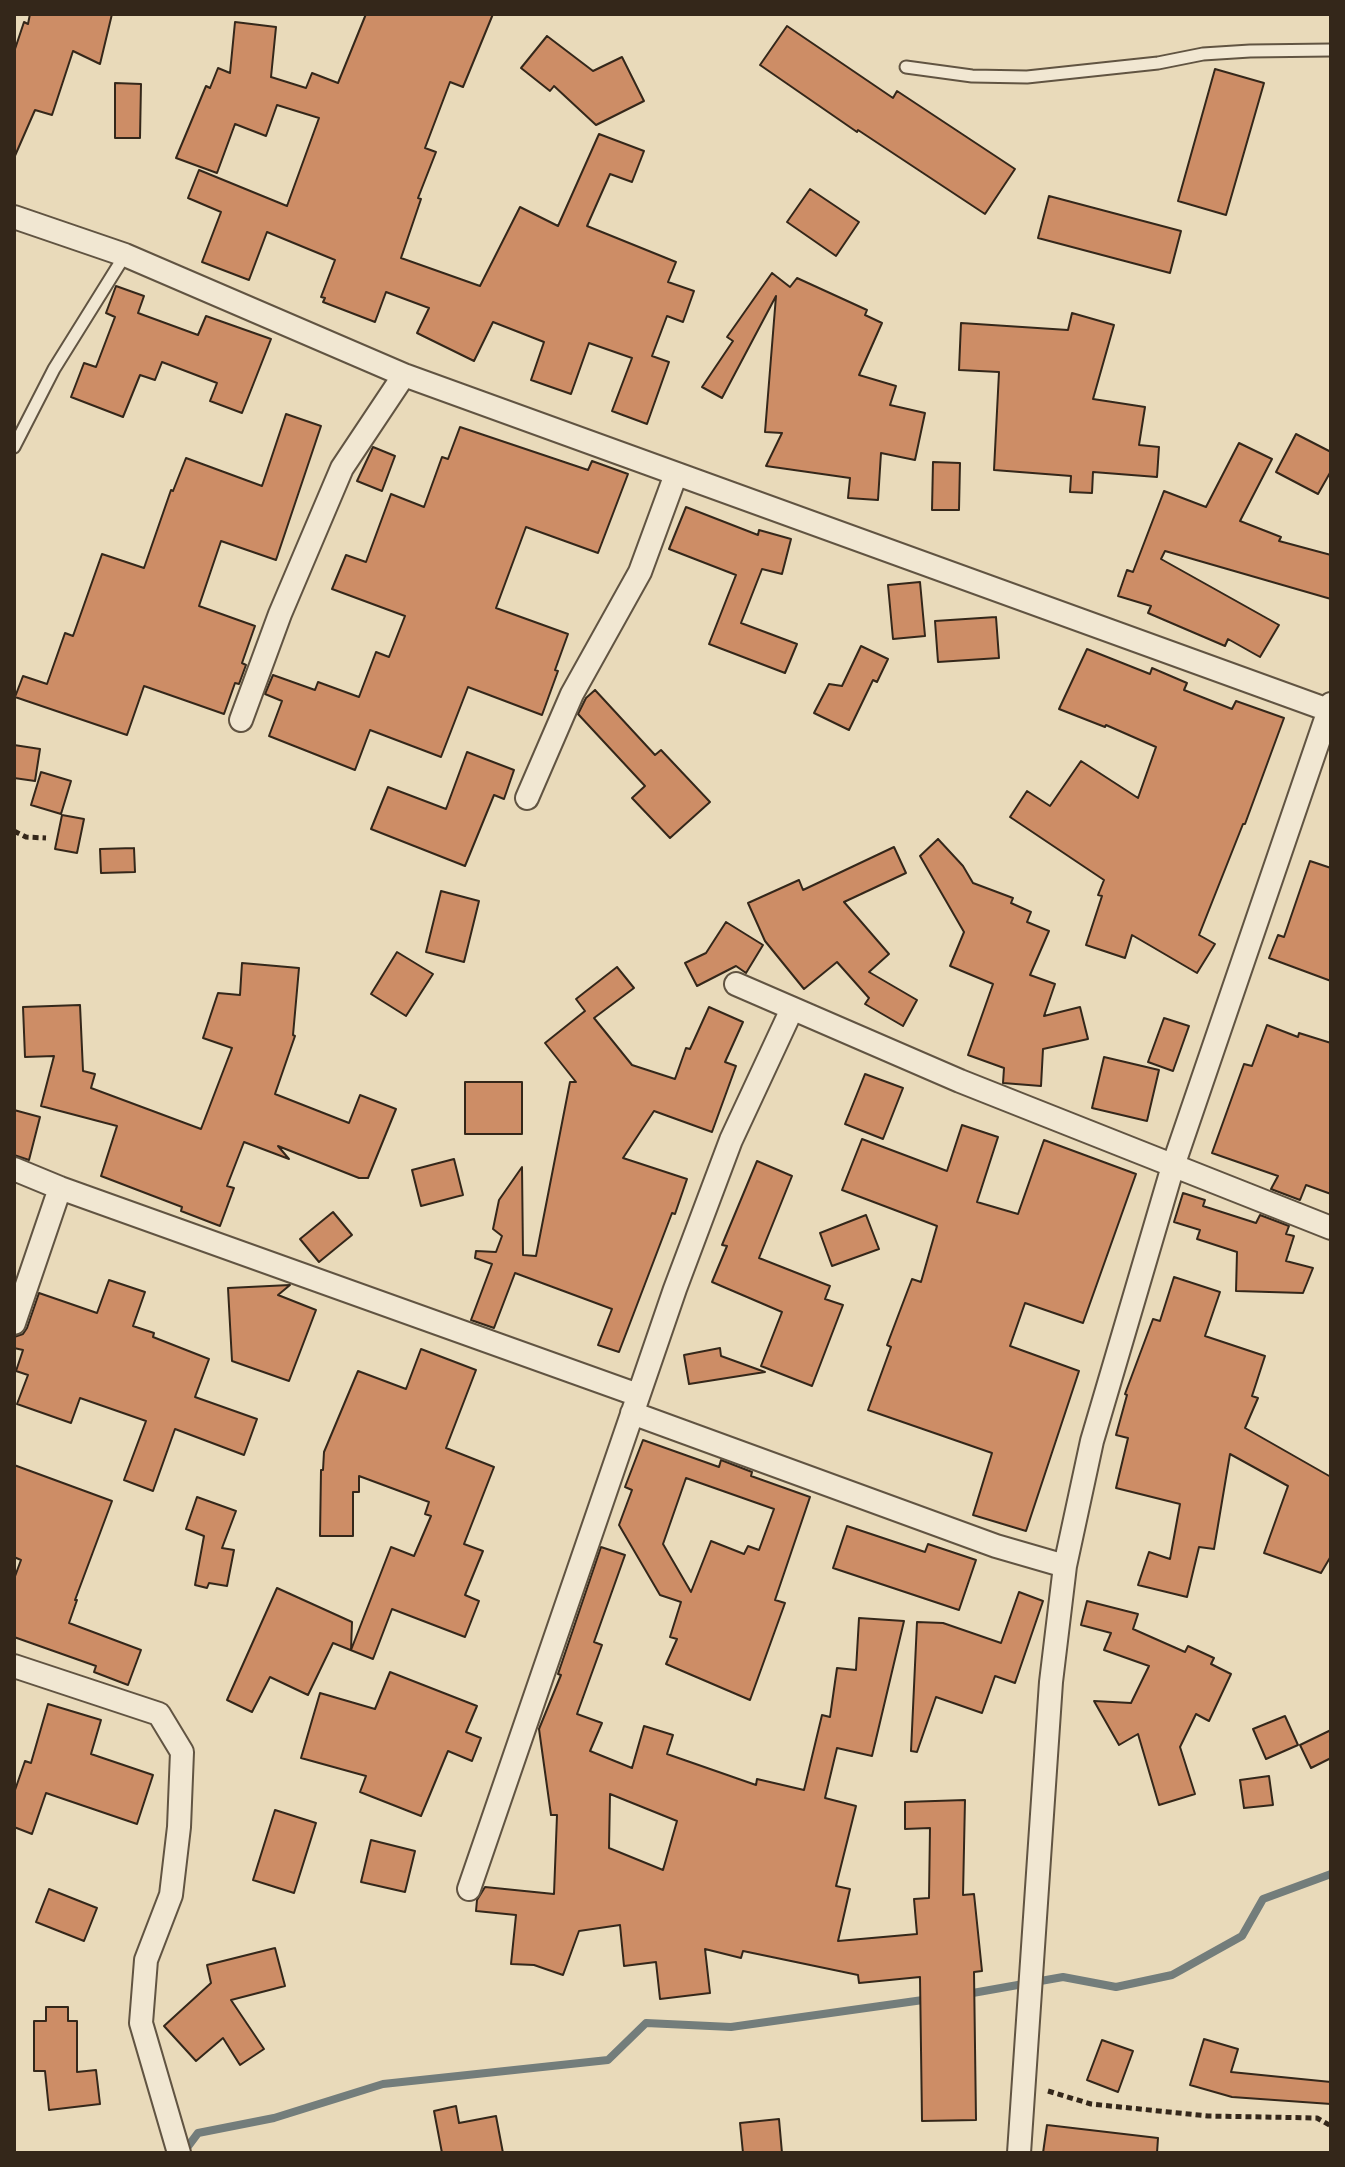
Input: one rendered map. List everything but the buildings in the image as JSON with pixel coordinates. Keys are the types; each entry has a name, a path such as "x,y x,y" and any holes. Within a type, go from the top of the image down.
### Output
{"street":[{"path":"14,217 125,255 404,375 1330,708 1173,1166 1092,1441 1065,1566 1051,1682 1019,2153"},
{"path":"241,720 280,614 342,468 404,375"},
{"path":"527,798 572,694 640,572 676,474"},
{"path":"736,984 960,1081 1331,1228"},
{"path":"469,1889 635,1404 731,1140 792,1009"},
{"path":"14,1169 635,1404 969,1537 1065,1566"},
{"path":"14,1323 60,1188"},
{"path":"14,1666 159,1714 182,1752 179,1827 171,1895 146,1960 141,2023 179,2153"}],"lane":[{"path":"906,67 972,76 1027,77 1158,63 1203,54 1331,50"},
{"path":"14,447 54,369 125,255"}],"path":[{"path":"14,831 26,837 46,838"},
{"path":"1024,2084 1091,2104 1208,2116 1317,2118 1331,2126"}],"waterway":[{"path":"967,1994 1063,1977 1116,1987 1172,1975 1242,1936 1263,1899 1331,1874"},
{"path":"183,2153 198,2133 274,2118 383,2084 608,2060 646,2023 731,2027 930,1999"}]}
